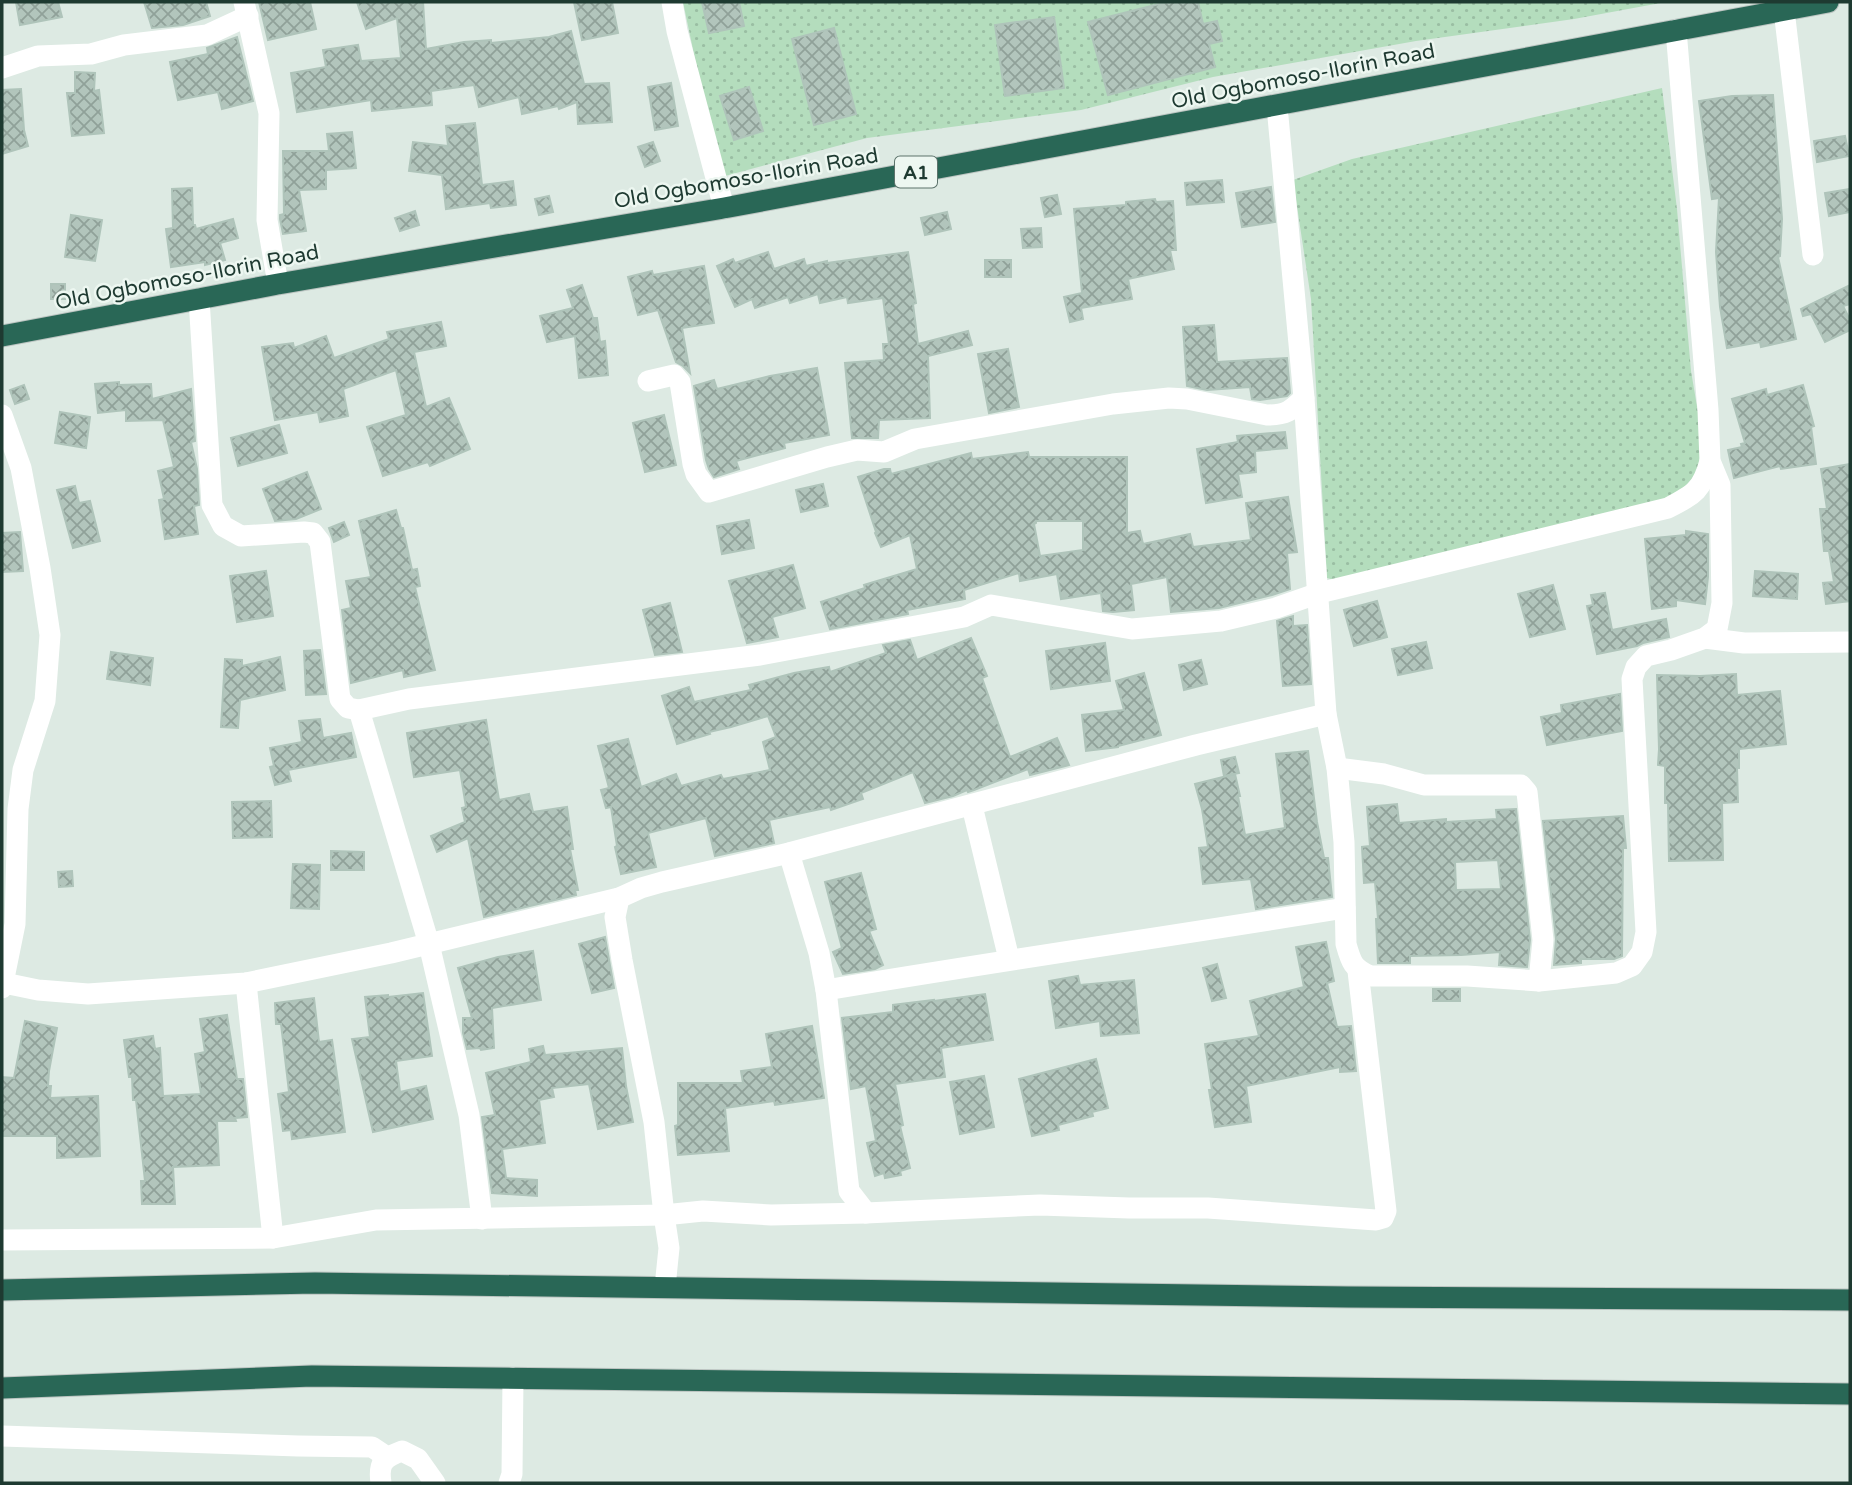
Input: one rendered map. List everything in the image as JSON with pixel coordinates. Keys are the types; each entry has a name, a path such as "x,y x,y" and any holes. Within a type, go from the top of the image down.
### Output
{"highway":[{"name":"Old Ogbomoso-Ilorin Road","path":"2,336 278,284 723,208 1828,2"},
{"path":"2,1290 315,1283 1348,1297 1850,1300"},
{"path":"2,1388 312,1376 1850,1394"}],"street":[{"path":"672,2 677,31 723,208"},
{"path":"2,68 38,56 91,54 124,44 207,35 246,9 269,113 267,220 278,284"},
{"path":"1784,10 1813,255"},
{"path":"199,299 212,505 223,526 241,536 304,532 313,533 320,542 340,699 348,708 359,710 409,699 760,655 964,617 991,605 1132,629 1221,621 1276,608 1319,593 1668,508 1690,496 1705,481 1710,461 1708,410 1676,30"},
{"path":"2,1240 273,1238 376,1220 663,1215 704,1211 832,1214 1040,1205 1209,1208 1376,1220 1383,1218 1386,1210 1358,971 1350,959 1346,944 1344,842 1337,768 1326,714 1304,398 1277,106"},
{"path":"648,381 674,375 680,382 693,464 696,474 709,492 857,450 884,452 915,439 1113,404 1169,398 1187,399 1280,415 1293,410 1304,398"},
{"path":"2,415 21,468 50,635 45,701 23,770 18,809 15,924 3,986 88,994 246,983 429,944 619,898 663,882 789,853 1196,745 1326,714"},
{"path":"1358,971 1371,976 1467,976 1539,981 1616,973 1632,966 1642,951 1646,932 1632,679 1636,667 1646,656 1705,638 1717,629 1723,603 1720,485 1710,461"},
{"path":"1705,638 1744,643 1850,642"},
{"path":"359,710 429,944 469,1115 482,1219"},
{"path":"1337,768 1384,774 1424,785 1521,785 1527,792 1543,940 1539,981"},
{"path":"972,806 1009,959"},
{"path":"789,853 819,953 826,990 849,1191 866,1213"},
{"path":"619,898 615,917 653,1122 669,1248 665,1287"},
{"path":"826,990 1345,908"},
{"path":"246,983 273,1238"},
{"path":"832,1214 849,1191"},
{"path":"509,1483 512,1474 513,1378"},
{"path":"2,1436 372,1447 387,1457"},
{"path":"381,1483 379,1469 387,1457 402,1451 418,1460 435,1483"}],"green space":[{"path":"683,2 1666,2 1574,19 1416,41 1213,77 1081,110 867,138 725,176 703,97"},
{"path":"1662,88 1677,209 1691,371 1703,442 1700,469 1681,491 1651,504 1342,582 1327,578 1311,299 1293,180 1352,159"}],"building":[{"path":"16,2 58,2 62,17 20,25"},
{"path":"144,2 206,2 210,16 183,25 152,28"},
{"path":"259,2 310,2 316,29 268,40"},
{"path":"357,2 423,2 426,49 464,42 491,40 491,43 549,37 571,31 584,84 609,83 612,122 578,124 577,102 559,109 558,106 522,114 519,97 479,107 474,85 431,91 432,105 372,111 371,100 297,112 291,73 326,67 323,50 358,45 361,61 401,58 397,18 366,29"},
{"path":"574,2 612,2 618,33 582,40"},
{"path":"702,2 739,2 744,26 709,33"},
{"path":"1167,2 1198,2 1203,24 1217,21 1222,41 1209,44 1215,67 1108,95 1088,22"},
{"path":"1054,17 1064,88 1005,96 995,25"},
{"path":"834,28 856,114 814,125 792,39"},
{"path":"237,37 253,101 222,109 218,92 178,100 170,62 208,54 207,48"},
{"path":"75,72 95,73 94,91 99,90 104,133 72,136 67,93 75,93"},
{"path":"671,83 678,126 655,130 648,87"},
{"path":"749,87 763,131 734,140 720,96"},
{"path":"21,89 28,146 2,154 2,90"},
{"path":"1773,95 1782,219 1778,257 1796,339 1761,347 1760,342 1727,348 1720,307 1716,252 1719,198 1712,199 1699,101 1732,96"},
{"path":"475,123 482,185 513,181 516,205 491,208 490,203 446,209 442,175 409,171 413,142 448,146 446,126"},
{"path":"352,132 356,168 326,170 326,189 299,190 306,231 283,234 280,215 284,214 283,151 329,151 327,134"},
{"path":"1845,136 1849,156 1817,162 1814,141"},
{"path":"653,142 660,161 645,167 638,147"},
{"path":"1222,180 1224,202 1187,205 1185,183"},
{"path":"1271,187 1275,222 1242,227 1236,193"},
{"path":"192,188 193,225 196,229 233,219 238,238 220,243 225,260 205,265 205,262 171,267 166,229 173,228 172,189"},
{"path":"1850,189 1850,212 1829,216 1825,193"},
{"path":"1057,195 1061,214 1045,217 1041,198"},
{"path":"549,196 553,212 539,215 535,199"},
{"path":"1155,199 1156,202 1173,201 1176,250 1170,250 1174,269 1128,279 1132,299 1081,308 1083,319 1070,322 1064,297 1082,293 1074,209 1126,205 1126,202"},
{"path":"415,211 419,225 400,231 395,218"},
{"path":"947,212 951,229 925,235 921,218"},
{"path":"71,215 102,220 95,261 65,257"},
{"path":"1041,228 1042,247 1023,248 1021,229"},
{"path":"768,252 774,269 804,259 806,266 908,252 916,303 913,304 918,344 968,331 972,345 928,356 930,418 879,420 878,438 852,438 845,363 884,360 883,344 889,344 883,298 848,303 847,297 820,303 818,294 790,303 788,297 755,308 752,299 735,307 717,266 733,259 735,263"},
{"path":"985,260 1011,260 1011,277 985,277"},
{"path":"704,266 714,323 682,328 690,373 676,362 658,310 638,315 628,277 652,271 653,275"},
{"path":"51,284 65,284 65,299 51,299"},
{"path":"582,285 593,318 597,318 600,342 605,341 608,375 579,378 575,336 547,342 540,316 573,308 567,290"},
{"path":"1850,285 1850,304 1843,306 1850,320 1850,330 1825,342 1811,314 1803,316 1801,309"},
{"path":"441,322 446,346 414,352 426,407 449,398 470,449 430,466 428,462 383,476 367,427 406,415 396,370 343,389 348,416 320,422 318,412 275,420 262,347 293,343 294,348 326,336 334,358 389,339 387,332"},
{"path":"1214,325 1217,362 1287,358 1290,393 1287,396 1260,400 1252,399 1250,387 1207,390 1187,386 1183,327"},
{"path":"1008,349 1019,407 989,413 978,354"},
{"path":"817,368 829,435 784,443 785,448 736,461 739,469 714,477 706,460 694,386 714,380 717,389"},
{"path":"119,382 119,385 151,384 152,399 191,389 195,441 191,442 197,469 199,505 194,506 198,534 165,539 159,500 164,499 158,471 174,467 163,420 126,421 126,410 98,413 95,384"},
{"path":"24,385 29,399 15,404 10,390"},
{"path":"1803,385 1814,426 1811,427 1816,464 1781,469 1780,466 1734,478 1728,450 1742,447 1741,444 1745,443 1732,399 1766,389 1767,395"},
{"path":"60,412 90,417 86,448 55,443"},
{"path":"664,415 676,465 645,472 633,423"},
{"path":"279,425 287,453 238,466 231,438"},
{"path":"1285,432 1287,448 1255,451 1256,472 1238,474 1242,497 1206,503 1197,449 1238,442 1237,436"},
{"path":"1028,452 1029,457 1127,457 1127,533 1140,531 1143,544 1190,534 1193,547 1251,540 1246,503 1288,497 1297,552 1287,553 1290,589 1219,608 1171,612 1167,577 1131,584 1134,610 1113,612 1103,611 1101,593 1061,599 1057,574 1020,581 1019,573 964,590 965,599 907,610 908,614 830,629 821,602 917,569 910,535 881,547 858,477 884,469 890,469 891,474 971,453 972,459","holes":["1036,521 1083,521 1083,550 1040,556 1034,524"]},
{"path":"1850,464 1850,601 1826,604 1823,583 1834,582 1829,551 1824,551 1820,509 1827,509 1821,469"},
{"path":"307,472 321,509 296,519 275,521 263,489"},
{"path":"823,484 828,506 801,512 796,490"},
{"path":"75,486 79,503 90,501 100,541 73,548 57,490"},
{"path":"396,510 403,528 412,570 417,569 420,586 415,587 435,670 404,677 403,670 351,683 342,610 351,608 346,581 371,577 359,521"},
{"path":"749,520 754,548 722,554 717,526"},
{"path":"344,522 349,535 334,542 329,528"},
{"path":"1686,531 1708,534 1705,604 1676,600 1676,606 1652,609 1645,539 1686,535"},
{"path":"20,532 23,571 2,572 2,533"},
{"path":"793,565 805,608 772,617 778,637 747,643 729,581"},
{"path":"266,571 273,616 237,622 230,576"},
{"path":"1755,571 1798,574 1797,599 1753,596"},
{"path":"1553,585 1565,629 1530,637 1518,594"},
{"path":"1605,593 1612,630 1666,619 1669,637 1597,654 1587,606 1593,605 1591,595"},
{"path":"1377,601 1387,637 1354,646 1344,610"},
{"path":"670,603 682,652 655,655 643,610"},
{"path":"1293,616 1293,626 1307,625 1311,684 1283,686 1277,621"},
{"path":"971,638 987,676 982,678 1010,757 1057,738 1069,765 1030,775 1028,769 968,792 967,790 925,803 913,772 861,793 863,799 831,810 830,807 769,820 774,843 715,856 706,818 648,833 656,867 621,874 611,807 606,808 601,790 609,788 598,746 628,739 641,787 676,774 681,786 721,775 723,779 770,770 763,742 776,737 768,716 677,744 662,696 689,687 694,702 751,690 749,685 794,673 829,667 830,672 886,653 883,645 910,640 917,660"},
{"path":"1426,642 1432,668 1398,675 1392,649"},
{"path":"1105,643 1110,681 1051,689 1046,651"},
{"path":"320,650 326,694 306,695 304,651"},
{"path":"111,652 153,658 150,685 107,679"},
{"path":"280,657 285,690 240,700 238,728 221,727 225,659 242,660 242,666"},
{"path":"1201,660 1207,684 1184,690 1179,665"},
{"path":"1144,673 1161,735 1118,747 1086,751 1082,715 1124,710 1116,681"},
{"path":"1736,674 1737,695 1780,691 1786,744 1739,749 1738,802 1722,803 1723,860 1669,861 1665,766 1658,765 1657,675"},
{"path":"1620,694 1622,731 1547,745 1541,717 1562,713 1561,705"},
{"path":"320,719 323,738 351,733 356,757 288,770 291,781 275,785 270,767 274,766 270,748 302,742 299,721"},
{"path":"486,720 499,800 529,794 533,812 567,807 573,849 570,849 578,890 575,890 576,895 484,917 468,838 437,852 431,836 465,822 462,808 466,807 460,770 414,777 407,733"},
{"path":"1308,751 1317,822 1324,858 1328,858 1332,897 1256,909 1251,879 1203,884 1199,848 1208,847 1195,784 1235,774 1245,835 1285,828 1276,754"},
{"path":"1235,757 1239,773 1224,776 1221,760"},
{"path":"271,801 272,837 233,838 232,802"},
{"path":"1397,804 1399,823 1497,819 1496,810 1516,809 1530,940 1527,967 1499,965 1500,952 1410,956 1410,963 1378,963 1375,882 1364,883 1362,847 1370,846 1367,807","holes":["1498,860 1501,889 1456,890 1455,862"]},
{"path":"1623,816 1626,848 1623,848 1622,956 1614,959 1581,959 1581,963 1554,965 1556,939 1543,821"},
{"path":"331,851 364,852 364,870 331,870"},
{"path":"293,864 320,865 319,909 291,908"},
{"path":"72,871 73,886 59,887 58,872"},
{"path":"861,873 876,929 869,931 883,965 875,969 843,974 833,952 842,948 825,882"},
{"path":"605,937 614,988 592,993 579,944"},
{"path":"1326,942 1334,981 1327,983 1337,1027 1351,1026 1356,1071 1340,1072 1340,1067 1246,1086 1251,1122 1215,1127 1205,1044 1259,1036 1250,1001 1304,987 1296,947"},
{"path":"533,951 541,1000 492,1008 494,1048 467,1049 463,1018 472,1018 458,968"},
{"path":"1217,964 1226,998 1212,1001 1203,968"},
{"path":"1078,976 1080,985 1134,980 1139,1033 1101,1036 1100,1021 1056,1028 1049,981"},
{"path":"1433,989 1460,989 1460,1001 1433,1001"},
{"path":"423,993 432,1056 396,1061 400,1092 426,1086 433,1119 373,1132 352,1039 370,1037 365,997"},
{"path":"985,994 993,1040 941,1048 945,1077 895,1084 903,1125 900,1126 910,1168 900,1171 901,1175 885,1178 884,1173 875,1176 867,1143 876,1141 866,1086 851,1089 842,1018 893,1012 893,1005"},
{"path":"314,998 319,1042 332,1040 345,1132 292,1139 291,1130 283,1131 278,1094 289,1092 281,1024 276,1024 275,1003"},
{"path":"227,1015 237,1079 243,1079 247,1117 235,1118 236,1121 217,1121 219,1165 173,1167 175,1204 142,1204 141,1181 145,1181 136,1100 133,1100 132,1077 129,1077 124,1040 153,1036 155,1049 160,1048 163,1096 201,1094 195,1054 205,1052 200,1019"},
{"path":"25,1021 57,1028 49,1071 50,1098 98,1096 100,1156 57,1158 57,1136 2,1136 2,1077 14,1078"},
{"path":"812,1026 824,1098 725,1108 729,1151 678,1155 675,1126 678,1125 678,1083 743,1083 741,1071 772,1067 766,1034"},
{"path":"543,1046 545,1055 622,1048 633,1122 598,1129 589,1084 552,1088 554,1097 539,1100 545,1143 502,1149 506,1178 537,1180 537,1196 492,1193 482,1117 495,1115 486,1073 531,1062 529,1049"},
{"path":"1096,1059 1108,1108 1092,1112 1093,1116 1058,1125 1059,1130 1032,1136 1019,1079"},
{"path":"984,1076 994,1127 960,1134 950,1082"}]}
